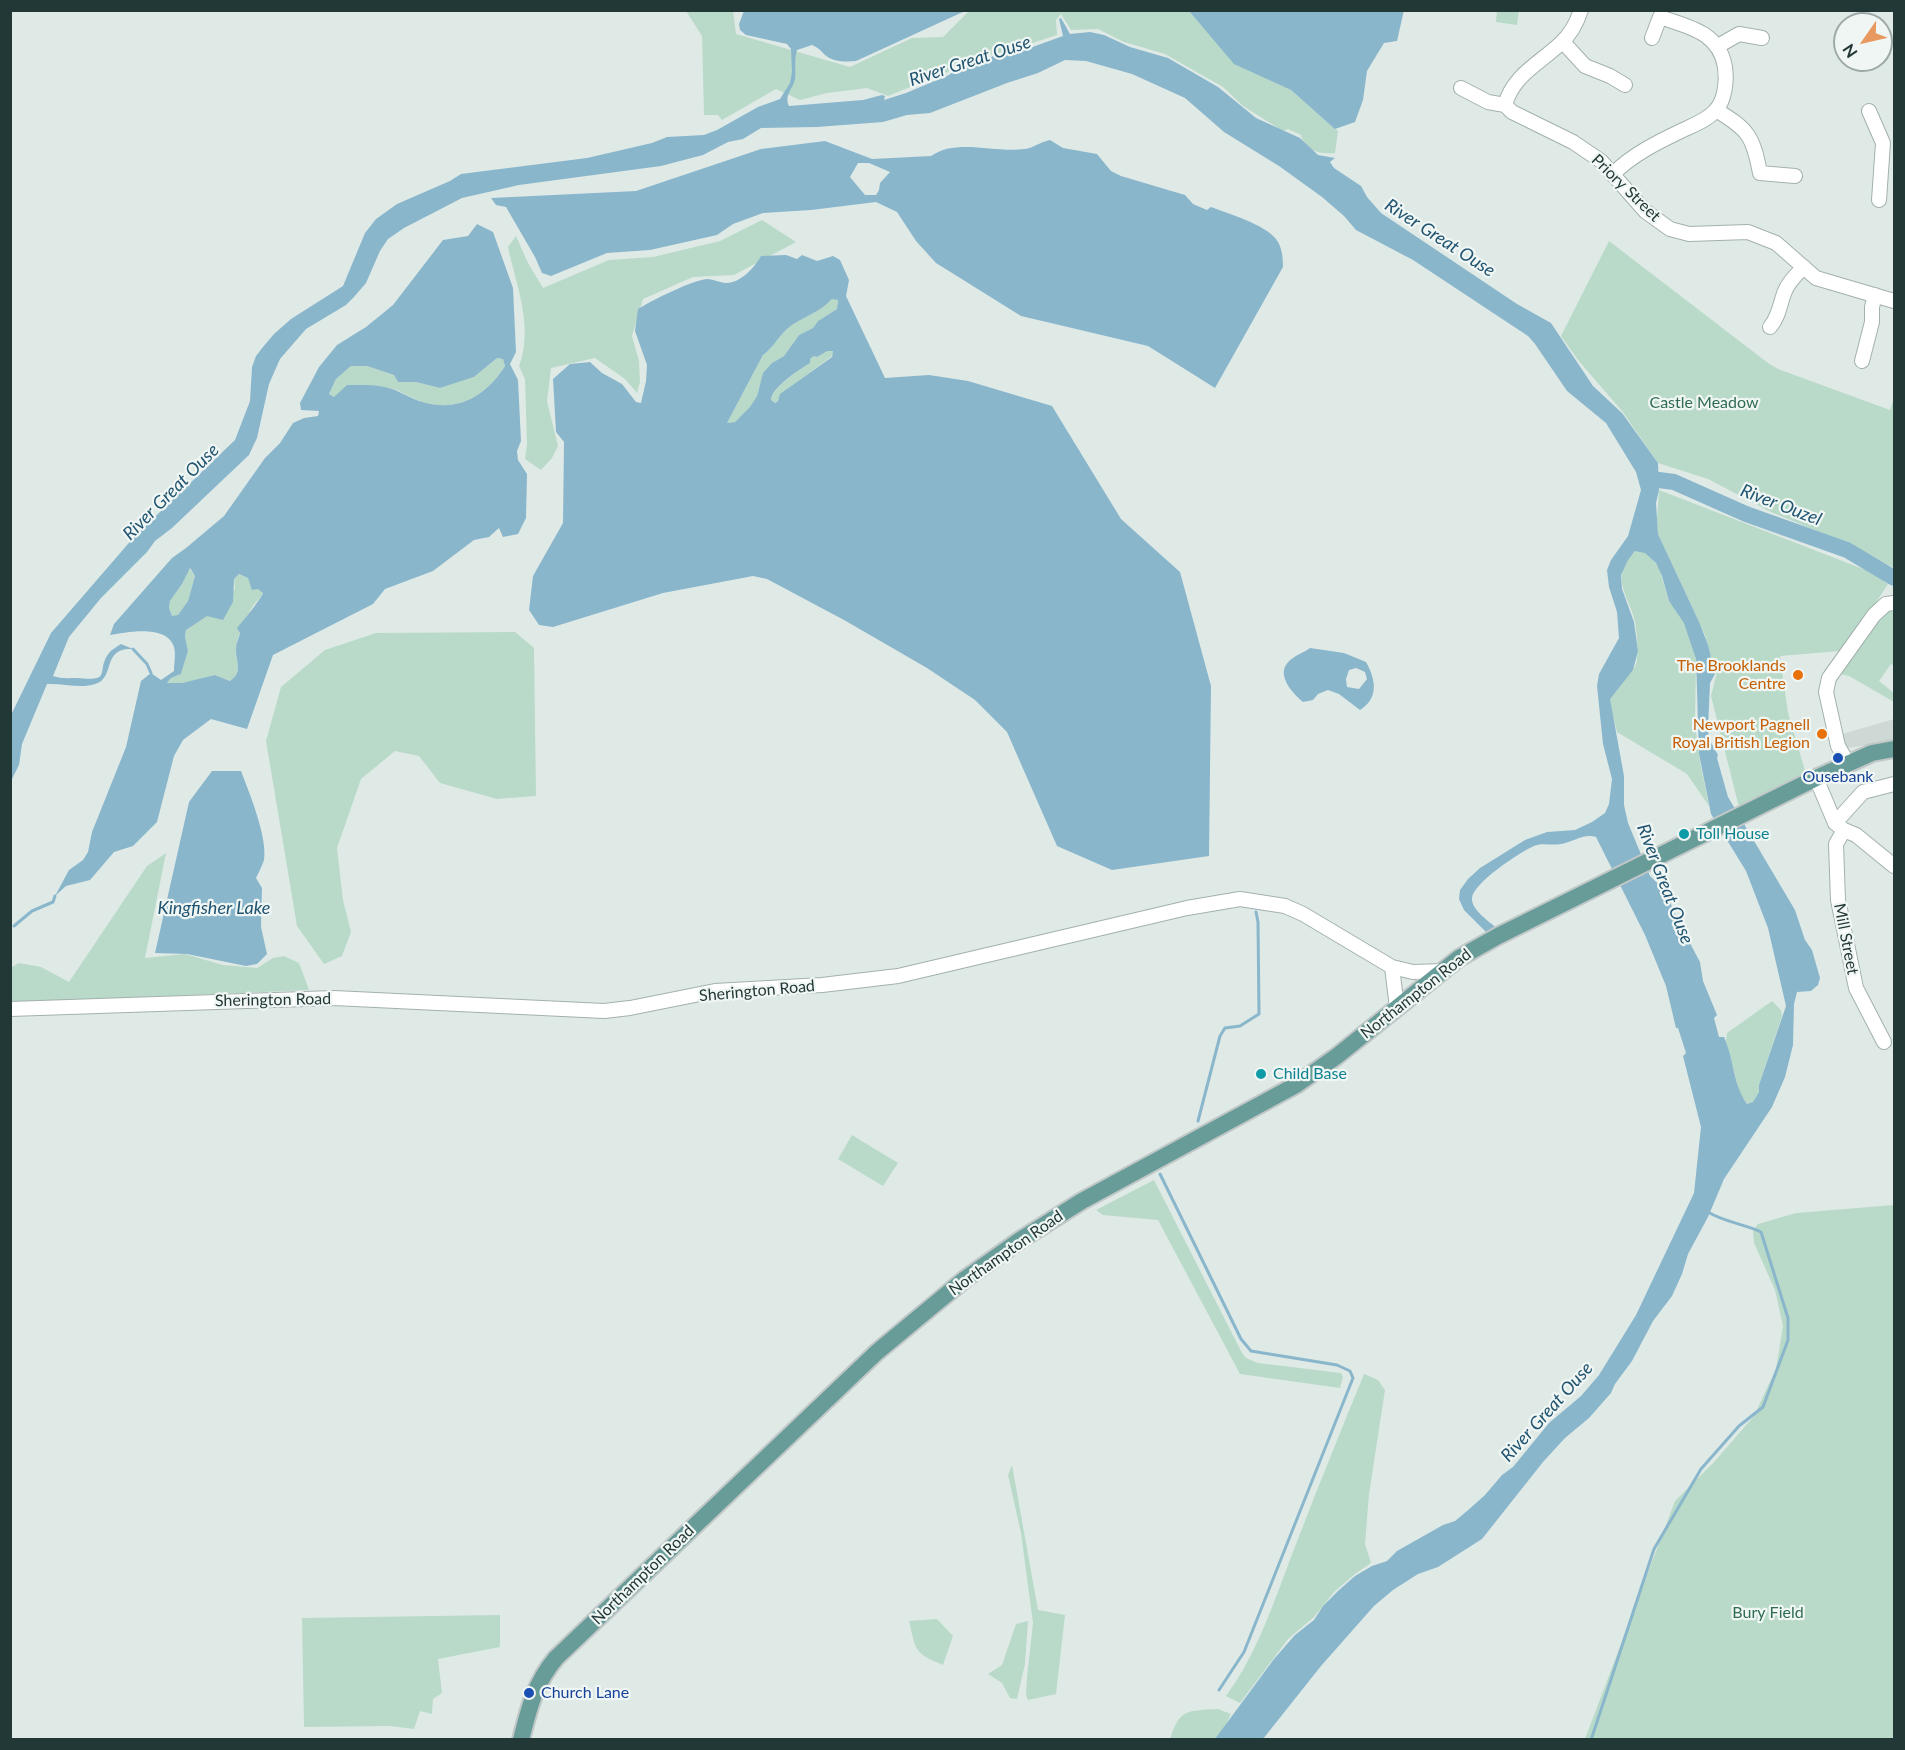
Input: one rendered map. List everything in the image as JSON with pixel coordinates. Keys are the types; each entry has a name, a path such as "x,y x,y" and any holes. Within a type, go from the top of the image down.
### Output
{"main road":[{"name":"Northampton Road","path":"520,1740 537,1685 556,1658 877,1352 965,1279 1020,1240 1082,1201 1296,1085 1337,1056 1459,958 1498,936 1816,778 1872,753 1894,749"}],"street":[{"path":"1505,105 1508,94 1520,76 1563,42 1576,23 1581,10"},
{"path":"1613,174 1625,161 1638,153 1705,119 1716,110 1725,88 1724,64 1718,46 1702,33 1660,17 1652,38"},
{"path":"1718,46 1739,34 1762,38"},
{"path":"1563,42 1585,66 1611,76 1625,85"},
{"name":"Priory Street","path":"1461,88 1488,102 1505,105 1512,112 1574,142 1600,161 1645,211 1670,229 1689,234 1748,232 1776,243 1816,278 1894,301"},
{"path":"1716,110 1737,123 1752,140 1760,173 1795,176"},
{"path":"1869,111 1883,143 1885,193"},
{"path":"1770,327 1775,321 1786,289 1793,277 1804,267"},
{"path":"1862,361 1872,322 1875,295"},
{"path":"1848,764 1838,746 1826,692 1829,678 1858,636 1886,604 1894,603"},
{"path":"1816,778 1840,827 1856,835 1894,866"},
{"path":"1840,827 1863,792 1894,784"},
{"name":"Mill Street","path":"1840,827 1836,844 1838,900 1856,988 1884,1042"},
{"name":"Sherington Road","path":"10,1009 334,998 604,1011 715,991 822,985 898,976 1187,908 1240,899 1285,906 1303,914 1392,967 1413,972 1443,971"},
{"path":"1392,967 1397,1008"}],"shaded area":[{"path":"1894,719 1894,741 1848,748 1843,745 1839,735"}],"green space":[{"path":"686,11 733,11 736,34 850,67 912,38 943,37 969,11 1189,11 1232,61 1291,90 1338,131 1335,153 1314,151 1306,145 1301,135 1288,129 1283,131 1243,106 1223,87 1165,54 1124,42 1098,29 1071,30 1061,14 1056,20 1057,35 989,55 888,96 867,88 827,93 800,100 776,89 722,120 718,115 704,115 702,36"},
{"path":"1497,11 1519,11 1517,25 1496,22"},
{"path":"762,220 796,242 734,275 693,277 643,299 632,336 639,361 640,382 637,393 625,379 595,358 551,368 547,401 558,446 552,458 541,470 525,459 527,445 525,379 519,366 525,336 524,321 508,247 516,236 543,288 609,260 653,257 720,241"},
{"name":"Castle Meadow","path":"1609,241 1778,369 1890,410 1894,398 1894,568 1853,546 1771,512 1708,479 1658,463 1622,411 1578,360 1561,336"},
{"path":"832,299 838,299 837,309 818,321 813,328 799,335 784,356 772,363 750,408 735,422 727,423 763,355 787,329 822,308"},
{"path":"827,350 833,351 832,356 781,394 778,401 775,403 771,400 781,384 810,363 810,359 814,356 817,357"},
{"path":"497,358 503,359 505,366 498,376 480,393 460,403 436,405 419,401 389,388 370,389 334,397 329,394 336,379 351,366 367,366 394,375 398,382 416,382 440,388 474,377"},
{"path":"1659,490 1871,572 1888,584 1848,646 1839,651 1780,656 1788,713 1807,777 1740,811 1711,696 1717,672 1713,667 1705,635 1658,534"},
{"path":"1639,548 1646,551 1659,568 1669,601 1689,627 1696,659 1695,725 1709,806 1687,774 1617,732 1610,704 1611,693 1632,671 1637,659 1635,622 1623,589 1622,564"},
{"path":"189,568 195,576 188,601 178,616 172,616 169,608 170,601 182,584"},
{"path":"239,574 248,578 263,592 243,624 239,636 236,647 238,669 235,677 231,681 215,675 182,684 167,683 171,678 181,674 188,651 186,630 207,615 235,589 234,579"},
{"path":"1894,608 1894,666 1891,664 1879,681 1894,693 1894,702 1849,676 1836,673 1869,627"},
{"path":"515,632 534,648 536,796 497,799 440,783 419,756 395,751 361,779 337,848 343,900 351,932 342,956 324,964 297,926 266,741 281,687 325,650 376,633"},
{"path":"166,853 145,958 185,954 223,965 257,968 273,958 284,956 299,963 309,990 11,1003 10,968 19,963 41,967 69,982 147,866"},
{"path":"1772,1001 1781,1010 1782,1016 1759,1085 1759,1092 1753,1102 1747,1104 1740,1094 1726,1041 1727,1033"},
{"path":"852,1135 898,1163 883,1186 838,1159"},
{"path":"1154,1180 1246,1358 1258,1363 1341,1373 1343,1377 1340,1388 1240,1374 1158,1220 1103,1215 1096,1210"},
{"name":"Bury Field","path":"1894,1205 1894,1739 1585,1739 1675,1501 1714,1462 1754,1416 1776,1369 1783,1326 1775,1290 1754,1243 1753,1231 1758,1224 1796,1213"},
{"path":"1364,1374 1378,1380 1385,1390 1369,1494 1365,1544 1371,1563 1334,1592 1314,1617 1288,1639 1240,1703 1226,1696 1249,1660 1267,1620"},
{"path":"1012,1465 1038,1610 1065,1615 1056,1694 1028,1700 1027,1677 1033,1623 1021,1533 1008,1475"},
{"path":"500,1615 500,1647 438,1659 442,1693 433,1699 432,1714 420,1711 414,1729 390,1726 304,1727 302,1618"},
{"path":"937,1619 953,1636 943,1665 921,1654 915,1645 909,1621"},
{"path":"1028,1621 1025,1664 1017,1699 1010,1698 1002,1683 988,1674 1002,1665 1016,1624"},
{"path":"1218,1709 1231,1714 1223,1731 1215,1739 1170,1740 1177,1722 1186,1713"}],"water":[{"path":"1404,10 1397,41 1384,43 1367,71 1363,100 1355,122 1335,129 1291,90 1234,64 1189,11"},
{"path":"744,11 965,11 856,61 832,59 812,45 797,50 795,79 788,95 789,106 863,100 882,95 885,96 884,100 906,93 949,75 955,70 993,56 1013,54 1063,36 1059,19 1061,18 1070,34 1090,32 1104,35 1130,47 1168,58 1218,87 1256,118 1300,138 1318,155 1335,158 1330,162 1334,168 1361,186 1381,213 1517,304 1551,323 1593,386 1622,413 1658,463 1659,490 1656,503 1658,534 1700,624 1715,674 1710,683 1709,739 1718,755 1728,797 1795,910 1805,940 1812,950 1820,978 1818,985 1811,991 1797,992 1794,1004 1793,1045 1785,1077 1772,1107 1724,1179 1708,1217 1688,1254 1672,1296 1653,1321 1632,1361 1611,1393 1589,1418 1565,1438 1543,1462 1482,1539 1438,1567 1418,1574 1374,1606 1321,1666 1263,1739 1215,1739 1274,1659 1295,1635 1314,1620 1323,1606 1338,1591 1355,1576 1372,1566 1387,1561 1397,1551 1443,1525 1455,1521 1513,1467 1549,1423 1581,1396 1599,1375 1636,1315 1694,1193 1701,1127 1683,1056 1686,1053 1678,1028 1676,1028 1666,986 1645,935 1596,837 1583,837 1558,844 1537,845 1527,849 1480,884 1472,898 1475,907 1498,929 1488,934 1464,910 1459,899 1460,890 1480,868 1525,840 1547,832 1575,830 1592,822 1605,813 1609,804 1612,779 1603,744 1597,686 1599,674 1619,638 1617,612 1609,587 1607,570 1611,560 1628,536 1641,490 1636,472 1606,423 1567,391 1528,336 1413,260 1356,230 1322,197 1279,166 1224,132 1185,98 1132,74 1086,61 1065,60 1038,73 930,113 907,115 883,122 761,128 743,139 728,142 703,155 661,166 519,185 462,198 404,228 388,239 366,283 354,297 346,305 306,329 280,359 269,384 257,438 249,455 172,528 155,541 101,598 69,637 53,676 88,679 100,677 105,659 112,650 121,644 133,649 117,653 112,658 105,676 95,684 84,686 47,684 22,744 19,765 11,781 11,715 51,633 134,537 235,440 250,401 252,367 256,356 274,334 291,319 343,286 365,233 376,219 397,204 461,174 587,158 652,143 667,137 704,135 758,107 780,99 790,83 791,49 787,44 746,35 740,30 739,24","holes":["1635,551 1645,553 1656,563 1669,601 1684,623 1696,659 1699,754 1711,814 1746,871 1768,928 1786,1006 1759,1085 1759,1092 1753,1102 1747,1104 1739,1089 1724,1037 1719,1037 1714,1018 1717,1015 1703,981 1700,962 1675,915 1666,891 1650,876 1628,823 1624,805 1624,776 1610,699 1633,670 1638,651 1634,622 1622,589 1621,575"]},
{"path":"1050,140 1063,148 1097,154 1111,171 1121,176 1185,195 1193,204 1207,210 1211,207 1246,220 1270,234 1280,245 1283,267 1215,388 1148,346 1021,316 936,263 916,241 897,212 876,202 763,213 733,224 717,235 650,250 607,253 551,276 542,273 506,207 496,205 491,198 636,191 761,149 825,141 872,159 931,156 952,148 964,147 1024,149","holes":["858,163 869,163 890,172 880,183 876,195 865,195 850,177"]},
{"path":"477,224 493,232 513,288 516,352 510,364 518,380 521,441 517,451 518,460 527,474 526,518 518,534 503,537 499,528 489,537 474,540 433,571 385,589 373,604 273,655 247,729 211,719 183,740 174,756 157,822 133,846 114,852 90,880 66,886 55,896 69,870 83,860 88,852 92,832 126,747 141,681 151,673 161,680 174,671 175,650 170,640 155,632 146,631 110,635 114,624 172,558 224,516 293,423 304,418 318,416 319,411 301,410 300,403 319,367 337,345 366,327 393,305 443,240 468,236","holes":["497,358 503,359 505,366 498,376 480,393 460,403 436,405 419,401 389,388 373,385 347,385 334,397 329,394 336,379 351,366 367,366 394,375 398,382 416,382 440,388 474,377","190,568 195,576 188,601 178,615 172,616 169,608 170,601","239,574 248,578 252,590 258,589 263,593 237,628 240,633 236,646 237,674 230,681 215,675 182,683 167,683 171,678 181,674 188,651 186,630 207,616 223,620 233,602 234,579"]},
{"path":"786,255 797,259 802,255 817,261 833,256 840,260 849,280 846,296 885,378 929,375 968,381 1052,406 1121,519 1180,572 1211,686 1209,856 1112,870 1057,846 1007,732 975,700 927,668 767,579 753,576 663,593 553,627 539,625 529,610 533,576 563,523 564,442 556,432 553,379 570,364 590,362 602,373 622,384 636,402 641,403 647,365 635,331 638,309 672,291 700,280 709,279 725,283 736,281 755,265 761,256","holes":["832,299 838,300 837,309 818,321 813,328 799,335 784,356 772,363 763,373 757,396 750,407 735,422 727,423 763,355 787,329 822,308","827,351 833,351 832,357 780,394 778,401 775,403 771,400 776,390 787,379 810,363 810,359 814,356 817,357"]},
{"path":"1310,648 1344,653 1366,662 1372,675 1374,688 1366,705 1360,710 1339,694 1328,690 1318,694 1313,700 1303,702 1298,697 1286,681 1284,669 1293,658","holes":["1356,668 1365,672 1367,679 1359,689 1347,687 1346,679 1349,670"]},
{"name":"Kingfisher Lake","path":"212,771 241,771 261,828 264,860 256,878 262,888 261,927 267,954 257,964 246,966 187,954 155,953 189,802"}],"waterway":[{"name":"River Ouzel","path":"1651,479 1674,482 1746,514 1847,550 1894,578"},
{"path":"133,649 147,664 151,673"},
{"path":"14,926 32,911 53,902 55,896"},
{"path":"1198,1121 1220,1036 1225,1028 1240,1026 1259,1014 1256,912"},
{"path":"1160,1174 1241,1339 1251,1351 1337,1365 1350,1371 1353,1378 1244,1652 1219,1690"},
{"path":"1591,1740 1654,1549 1701,1469 1739,1426 1763,1407 1788,1340 1788,1318 1761,1232 1708,1212"}],"place":[{"name":"The Brooklands Centre","path":"1798,675"},
{"name":"Newport Pagnell Royal British Legion","path":"1822,734"},
{"name":"Ousebank","path":"1838,758"},
{"name":"Toll House","path":"1684,834"},
{"name":"Child Base","path":"1261,1074"},
{"name":"Church Lane","path":"529,1693"}],"water label":[{"name":"River Great Ouse","path":"970,61"},
{"name":"River Great Ouse","path":"1440,238"},
{"name":"River Great Ouse","path":"171,492"},
{"name":"River Great Ouse","path":"1665,884"},
{"name":"River Great Ouse","path":"1547,1412"}]}
